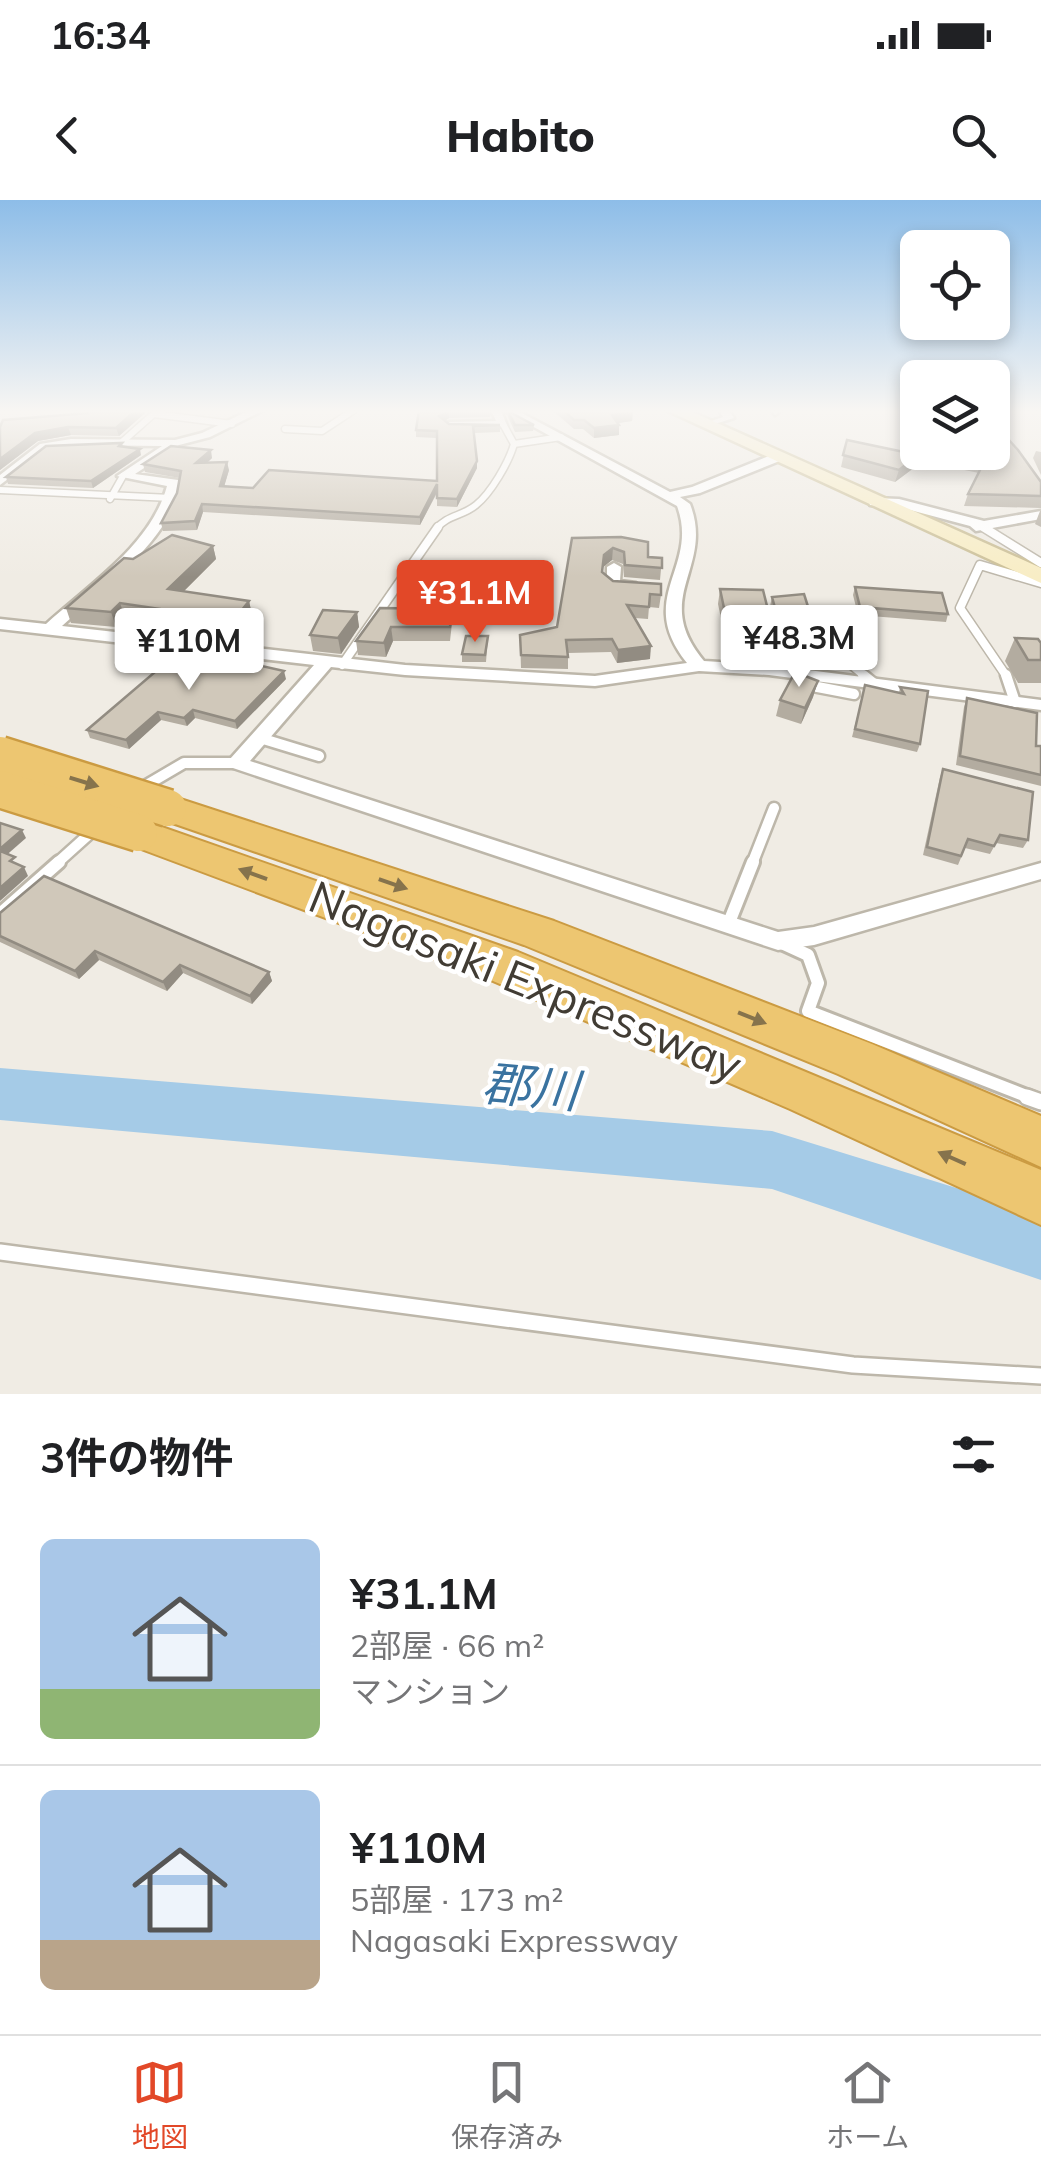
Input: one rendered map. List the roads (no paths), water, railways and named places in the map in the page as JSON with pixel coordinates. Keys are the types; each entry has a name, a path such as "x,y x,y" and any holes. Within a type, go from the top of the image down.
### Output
{"highway":[{"name":"Nagasaki Expressway","path":"0,756 502,965 854,1059 1041,1142"},
{"name":"Nagasaki Expressway","path":"0,789 153,820"},
{"name":"Nagasaki Expressway","path":"650,1002 1041,1198"}],"street":[{"path":"122,476 139,466"},
{"path":"616,466 672,495 690,517 690,538 660,588"},
{"path":"672,495 696,490 756,466"},
{"path":"797,466 1041,579"},
{"path":"49,630 142,542 171,498 174,483 170,480 122,476"},
{"path":"875,502 900,503 984,526"},
{"path":"952,537 1041,515"},
{"path":"610,602 614,566"},
{"path":"612,585 660,588"},
{"path":"660,588 674,628 699,666"},
{"path":"0,624 334,664 596,681 652,676 699,666 1041,704"},
{"path":"334,664 237,763 778,941 1041,872"},
{"path":"602,693 653,683 652,676"}],"lane":[{"path":"334,664 443,520 476,505 504,466"},
{"path":"110,499 122,476"},
{"path":"0,490 110,499 171,498"},
{"path":"984,526 1041,563"},
{"path":"1016,702 1006,674 960,608 980,565 1041,579"},
{"path":"822,632 836,652 873,683"},
{"path":"805,676 808,686 854,694"},
{"path":"260,738 319,756"},
{"path":"0,914 158,772 201,758 237,763"},
{"path":"728,925 774,808"},
{"path":"778,941 808,955 818,984 808,1011 1041,1102"},
{"path":"0,1252 853,1365 1041,1376"}],"waterway":[{"name":"郡川","path":"0,1094 772,1160 1041,1247"}]}
